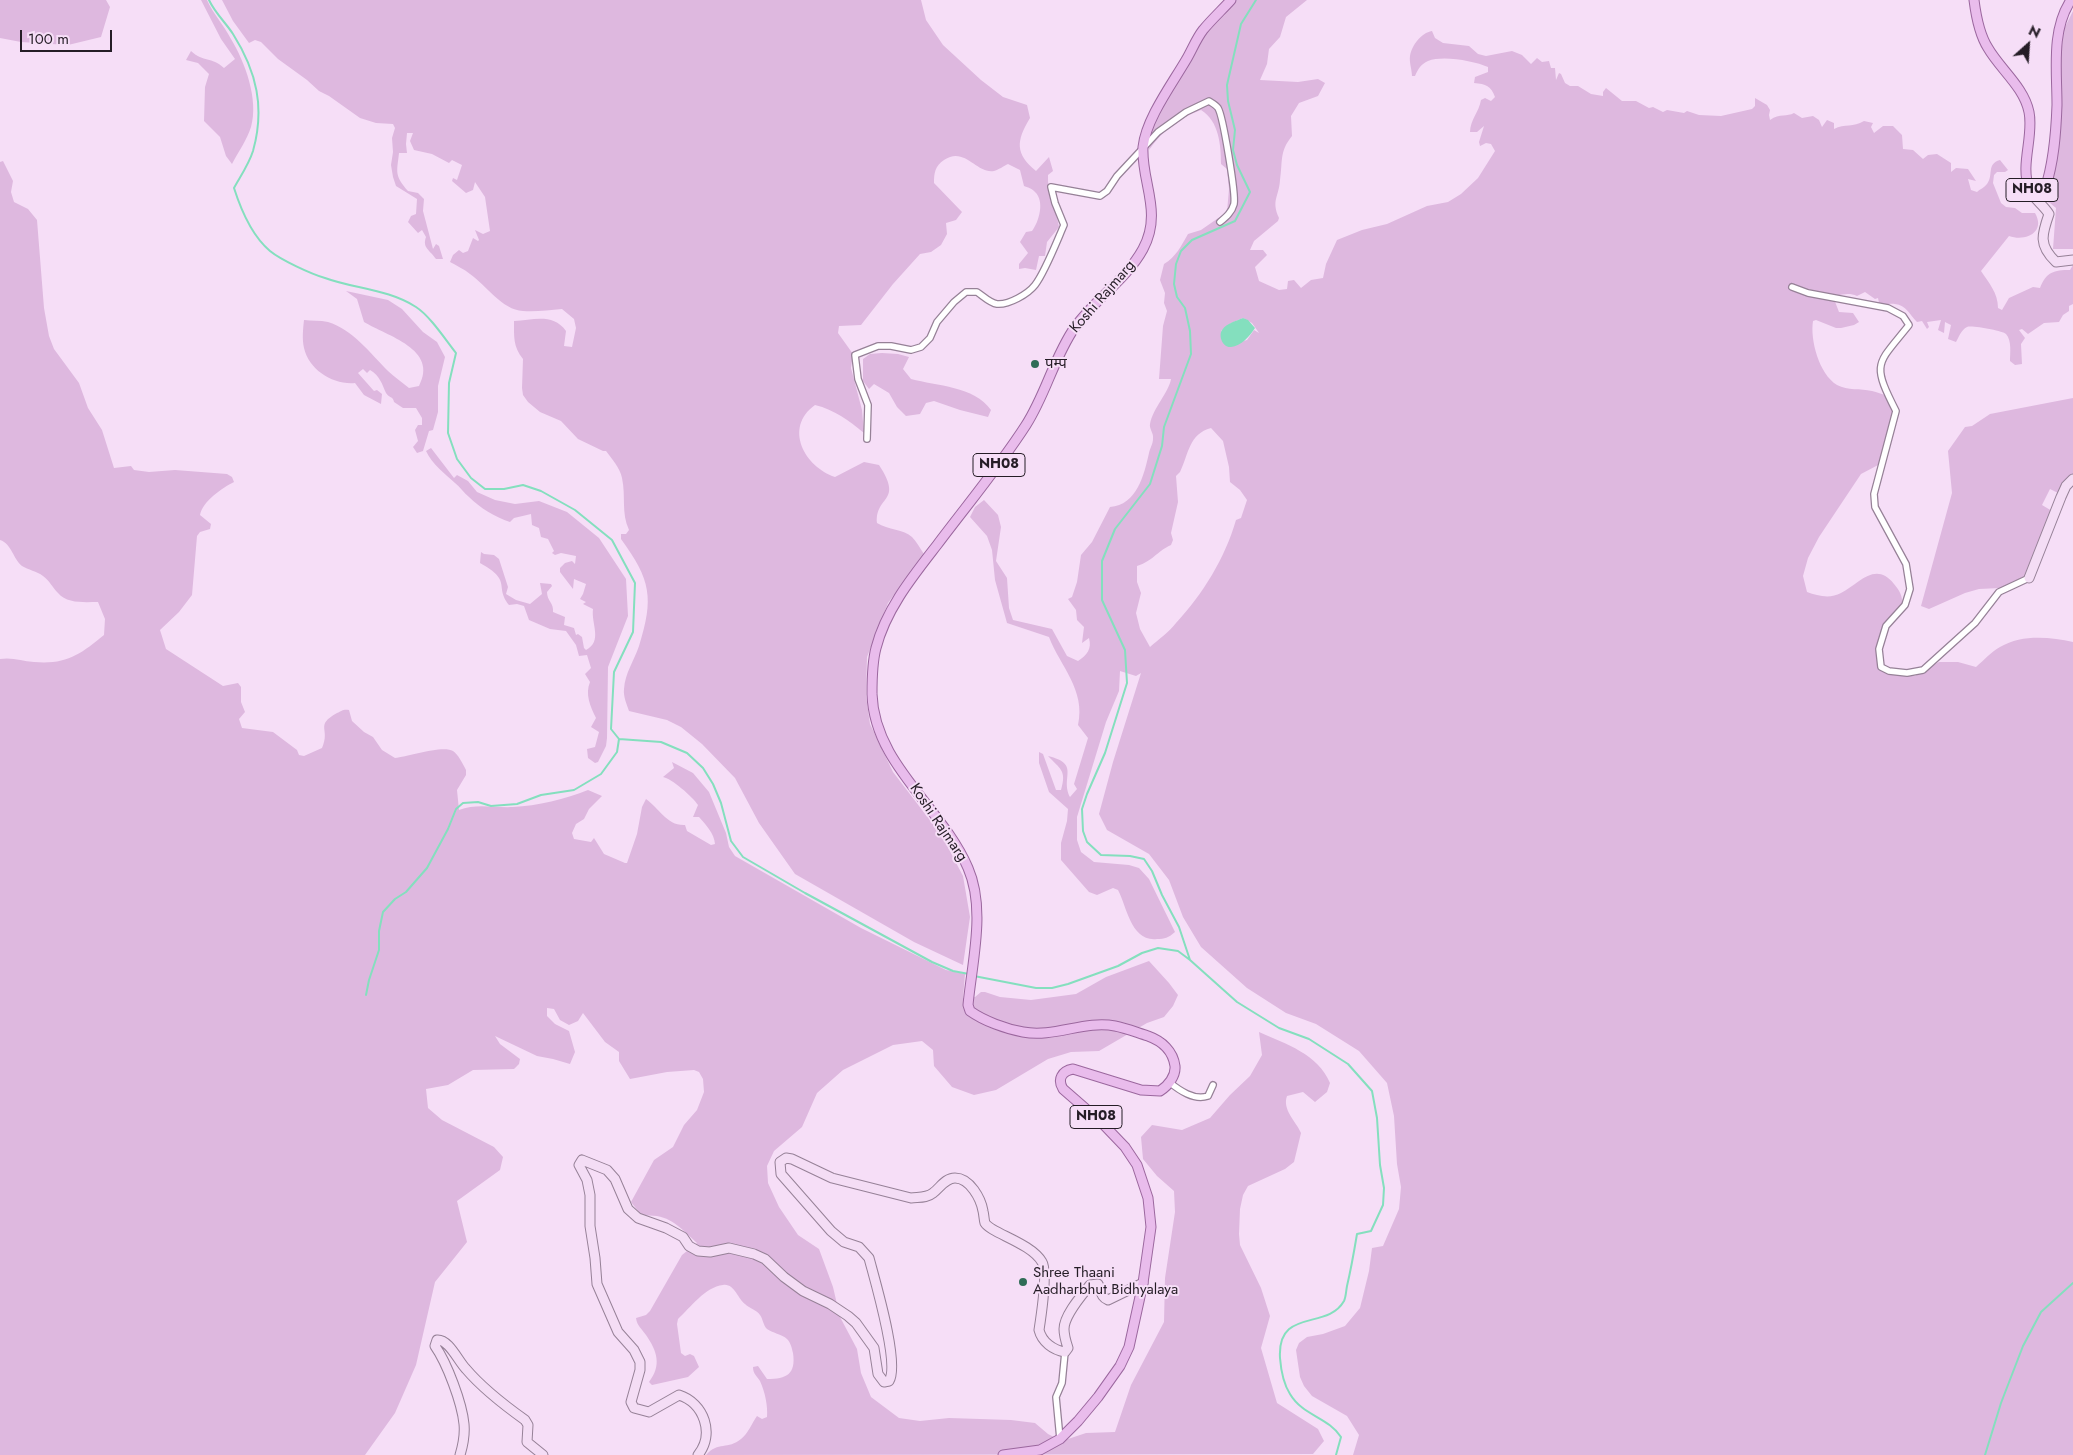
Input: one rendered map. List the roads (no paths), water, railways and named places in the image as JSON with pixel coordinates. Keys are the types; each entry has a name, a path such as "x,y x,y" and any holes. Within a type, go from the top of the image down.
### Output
{"main road":[{"name":"Koshi Rajmarg","path":"1170,1082 1175,1071 1172,1053 1153,1038 1114,1025 1044,1033 1024,1032 970,1011 968,1005 975,936 976,900 968,868 948,833 893,759 879,731 873,708 873,665 875,650 886,620 918,569 1005,458 1030,420 1058,355 1076,325 1124,274 1143,250 1150,227 1152,203 1143,148 1152,121 1201,32 1231,0"},
{"name":"NH08","path":"1974,0 1976,14 1987,47 2025,100 2030,122 2027,179 2030,188 2034,191 2042,192 2048,180 2054,150 2056,56 2060,22 2071,0"},
{"name":"NH08","path":"1003,1455 1040,1450 1060,1439 1088,1409 1120,1366 1134,1327 1152,1227 1148,1198 1137,1166 1125,1147 1102,1123 1064,1089 1060,1082 1063,1073 1073,1069 1108,1081 1150,1091 1160,1091 1170,1082"}],"street":[{"path":"867,439 868,405 858,379 855,355 878,346 891,346 911,350 921,346 930,338 937,322 954,302 966,292 977,292 996,304 1008,302 1025,294 1035,285 1064,225 1051,187 1100,196 1107,191 1117,176 1158,132 1186,112 1209,100 1217,107 1222,121 1233,180 1234,204 1230,213 1220,222"},
{"path":"2030,188 2032,195 2049,214 2042,234 2046,252 2056,262 2073,260"},
{"path":"1792,287 1808,293 1888,308 1903,316 1909,325 1880,361 1880,381 1896,411 1874,494 1875,507 1906,564 1910,589 1905,605 1886,626 1879,649 1881,667 1889,671 1907,673 1923,670 1975,623 2000,592 2029,578 2061,497 2066,486 2073,480"},
{"path":"1170,1082 1183,1093 1203,1098 1208,1096 1213,1085"},
{"path":"698,1455 706,1438 706,1421 694,1403 679,1395 649,1412 634,1408 631,1402 640,1370 640,1362 634,1350 618,1332 597,1284 596,1258 590,1226 590,1195 587,1180 579,1165 582,1160 607,1170 615,1179 628,1209 638,1218 674,1233 698,1252 710,1252 729,1248 754,1254 765,1259 784,1277 803,1291 830,1304 848,1316 856,1322 874,1348 878,1374 884,1382 888,1381 892,1375 891,1349 869,1258 859,1247 844,1242 831,1231 781,1174 780,1162 786,1158 792,1159 832,1178 911,1198 932,1194 945,1182 954,1178 962,1180 970,1185 980,1201 985,1223 1025,1245 1042,1262 1045,1272 1041,1337 1052,1347 1065,1352"},
{"path":"1060,1439 1056,1397 1062,1383 1065,1352 1068,1348 1064,1330 1065,1323 1075,1304 1090,1285 1098,1284 1103,1298 1108,1300 1143,1283"},
{"path":"460,1455 464,1436 464,1422 445,1361 435,1346 437,1340 445,1342 466,1370 488,1392 525,1420 528,1424 527,1442 543,1455"}],"waterway":[{"path":"209,0 233,34 248,62 253,76 258,105 257,135 247,166 234,188 243,213 257,238 275,255 304,270 336,282 394,296 416,307 427,316 456,353 449,383 448,433 457,459 471,478 485,489 504,489 523,485 541,491 575,510 612,540 635,583 633,632 614,672 611,729 619,739 617,752 601,774 574,790 541,795 517,804 491,806 478,802 463,803 456,809 448,829 427,868 406,892 395,899 383,912 379,931 379,950 366,995"},
{"path":"1190,960 1179,927 1152,871 1144,859 1130,856 1101,855 1087,842 1083,831 1082,809 1105,753 1127,683 1125,650 1102,600 1102,561 1115,529 1150,484 1162,446 1164,427 1191,354 1190,331 1185,308 1177,297 1174,284 1176,264 1181,251 1192,240 1235,221 1250,192 1237,165 1233,150 1235,130 1228,101 1227,85 1241,24 1256,0"},
{"path":"619,739 661,742 687,753 703,768 713,784 721,803 731,841 743,857 932,962 953,971 969,974"},
{"path":"974,976 1036,988 1052,988 1118,966 1142,953 1158,948 1178,951 1237,1002 1279,1028 1309,1039 1348,1064 1372,1091 1377,1118 1380,1165 1384,1188 1383,1205 1371,1231 1357,1234 1344,1301 1336,1310 1326,1315 1294,1325 1286,1332 1281,1342 1281,1368 1288,1390 1295,1401 1302,1407 1336,1430 1341,1437 1336,1455"},
{"path":"1985,1455 2001,1403 2023,1346 2041,1312 2073,1283"}],"place":[{"name":"पम्प","path":"1035,364"},
{"name":"Shree Thaani Aadharbhut Bidhyalaya","path":"1023,1282"}]}
